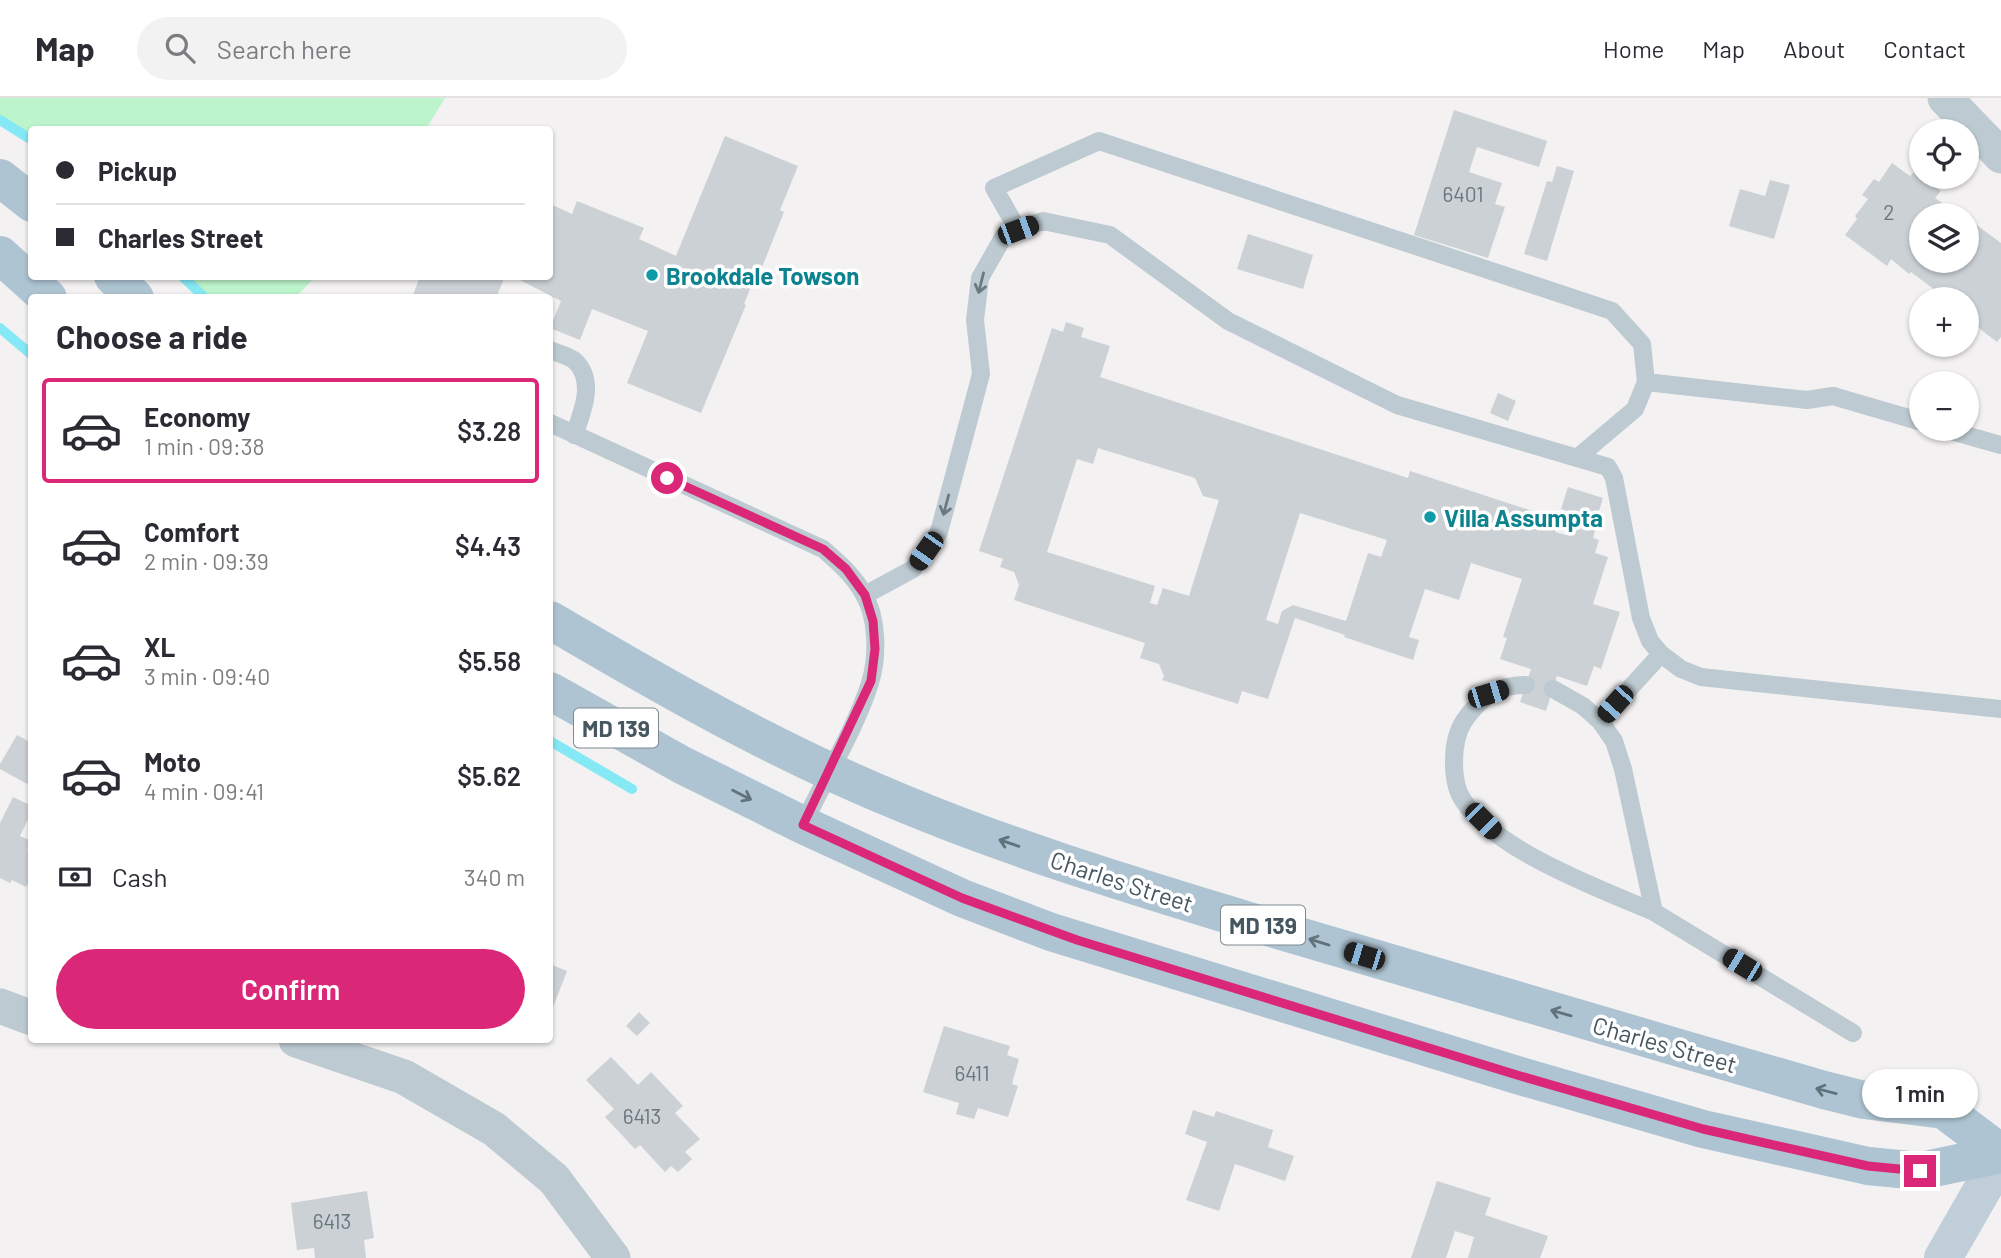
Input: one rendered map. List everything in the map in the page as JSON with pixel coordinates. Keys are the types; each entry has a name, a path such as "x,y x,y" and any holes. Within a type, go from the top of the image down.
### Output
{"main road":[{"path":"0,178 28,200"},
{"path":"0,255 44,294"},
{"path":"117,280 131,294"},
{"name":"Charles Street","path":"553,622 674,692 829,771 976,832 1157,893 1824,1090 1864,1100 1944,1111 2001,1155"},
{"name":"MD 139","path":"553,693 682,765 803,825 962,898 1051,932 1703,1129 1868,1166 1920,1171 2001,1155"},
{"path":"1943,1258 2001,1155"}],"street":[{"path":"1945,98 2001,156"},
{"path":"0,1006 28,1016"},
{"path":"305,1043 404,1077 494,1129 554,1178 613,1258"}],"lane":[{"path":"1018,230 994,188 1099,141 1612,311 1642,344 1646,382 1635,409 1577,458"},
{"path":"865,595 913,569 939,533 981,374 975,320 980,278 1005,234 1043,221 1110,235 1228,321 1397,405 1608,467 1614,478 1641,618 1650,641 1661,654 1681,668 1701,677 2001,709"},
{"path":"553,351 574,360 585,375 583,409 574,435"},
{"path":"1646,382 1807,400 1833,397 1909,418"},
{"path":"553,425 823,549 846,569 865,595 873,621 875,649 871,681 803,825"},
{"path":"1979,439 2001,445"},
{"path":"1600,721 1661,654"},
{"path":"1526,685 1488,694 1472,709 1459,728 1454,751 1454,780 1460,796 1495,834 1547,866 1654,912 1853,1032"},
{"path":"1553,689 1583,706 1600,721 1614,741 1623,769 1654,912"}],"green space":[{"path":"0,98 445,98 428,126 28,126 28,141 0,119"},
{"path":"188,280 312,280 299,294 204,294"}],"building":[{"path":"1454,110 1547,141 1539,167 1477,147 1469,172 1502,183 1495,204 1505,207 1488,258 1414,235"},
{"name":"Brookdale Towson","path":"725,136 798,166 780,210 784,212 759,275 756,274 744,304 746,305 701,413 627,383 648,331 592,309 580,340 553,329 553,321 561,301 553,297 553,294 547,294 520,280 553,280 553,205 572,214 577,201 644,228 639,239 676,256"},
{"path":"1892,163 1909,175 1909,189 1941,191 1935,198 1942,203 1909,203 1909,274 1891,259 1887,266 1845,235 1868,199 1862,195 1874,179 1879,182"},
{"path":"1557,166 1574,171 1547,261 1524,254 1547,181 1552,182"},
{"path":"1770,180 1790,185 1774,239 1729,226 1740,189 1765,196"},
{"path":"1979,227 2001,243 2001,337 1997,342 1979,328 1979,287 1931,287 1912,273 1979,273"},
{"path":"1248,234 1313,255 1303,289 1237,269"},
{"path":"419,280 503,280 498,294 413,294"},
{"name":"Villa Assumpta","path":"1066,322 1084,328 1081,337 1110,346 1100,377 1408,478 1410,471 1560,520 1555,532 1566,535 1573,513 1561,509 1568,487 1603,498 1593,538 1599,540 1595,553 1608,557 1593,604 1620,612 1601,669 1594,666 1587,686 1557,676 1546,711 1520,702 1531,669 1500,659 1507,638 1503,637 1522,579 1471,563 1459,600 1425,589 1409,637 1419,640 1413,660 1295,618 1268,699 1242,691 1238,704 1162,680 1164,676 1159,664 1140,658 1145,643 1014,600 1019,585 1014,572 1000,567 1003,559 979,551 1052,328 1063,332","holes":["1098,448 1195,478 1203,496 1219,500 1189,596 1163,588 1157,605 1150,603 1155,586 1047,552 1077,459 1093,464","1300,513 1387,540 1381,557 1368,553 1346,621 1293,605 1282,611 1278,624 1266,620"]},
{"path":"1498,393 1516,401 1508,421 1490,413"},
{"path":"17,735 28,741 27,784 0,769 0,764"},
{"path":"13,797 28,804 28,819 20,836 28,839 26,887 0,878 0,823"},
{"path":"553,965 567,971 553,1007"},
{"path":"639,1012 650,1023 637,1036 626,1026"},
{"path":"944,1026 1010,1046 1007,1055 1019,1059 1012,1084 1018,1086 1008,1117 978,1108 974,1119 956,1114 959,1103 923,1092"},
{"path":"611,1057 638,1085 651,1072 683,1106 675,1113 700,1139 685,1152 692,1159 678,1172 671,1166 665,1172 640,1145 635,1149 605,1117 614,1109 586,1080"},
{"path":"1193,1110 1214,1117 1216,1111 1273,1130 1268,1147 1294,1156 1285,1181 1235,1164 1219,1211 1186,1200 1207,1142 1185,1134"},
{"path":"1437,1181 1491,1198 1485,1215 1548,1236 1540,1258 1468,1258 1474,1237 1455,1231 1446,1258 1411,1258"},
{"path":"367,1191 374,1238 364,1240 366,1258 315,1258 314,1248 297,1250 291,1203"}],"waterway":[{"path":"0,120 28,138"},
{"path":"186,280 201,294"},
{"path":"0,328 28,352"},
{"path":"553,743 632,789"}],"place":[{"name":"Brookdale Towson","path":"652,275"},
{"name":"Villa Assumpta","path":"1430,517"}],"route":[{"path":"667,478 823,549 846,569 865,595 873,621 875,649 871,681 803,825 962,898 1051,932 1517,1075 1703,1129 1868,1166 1920,1171"}]}
